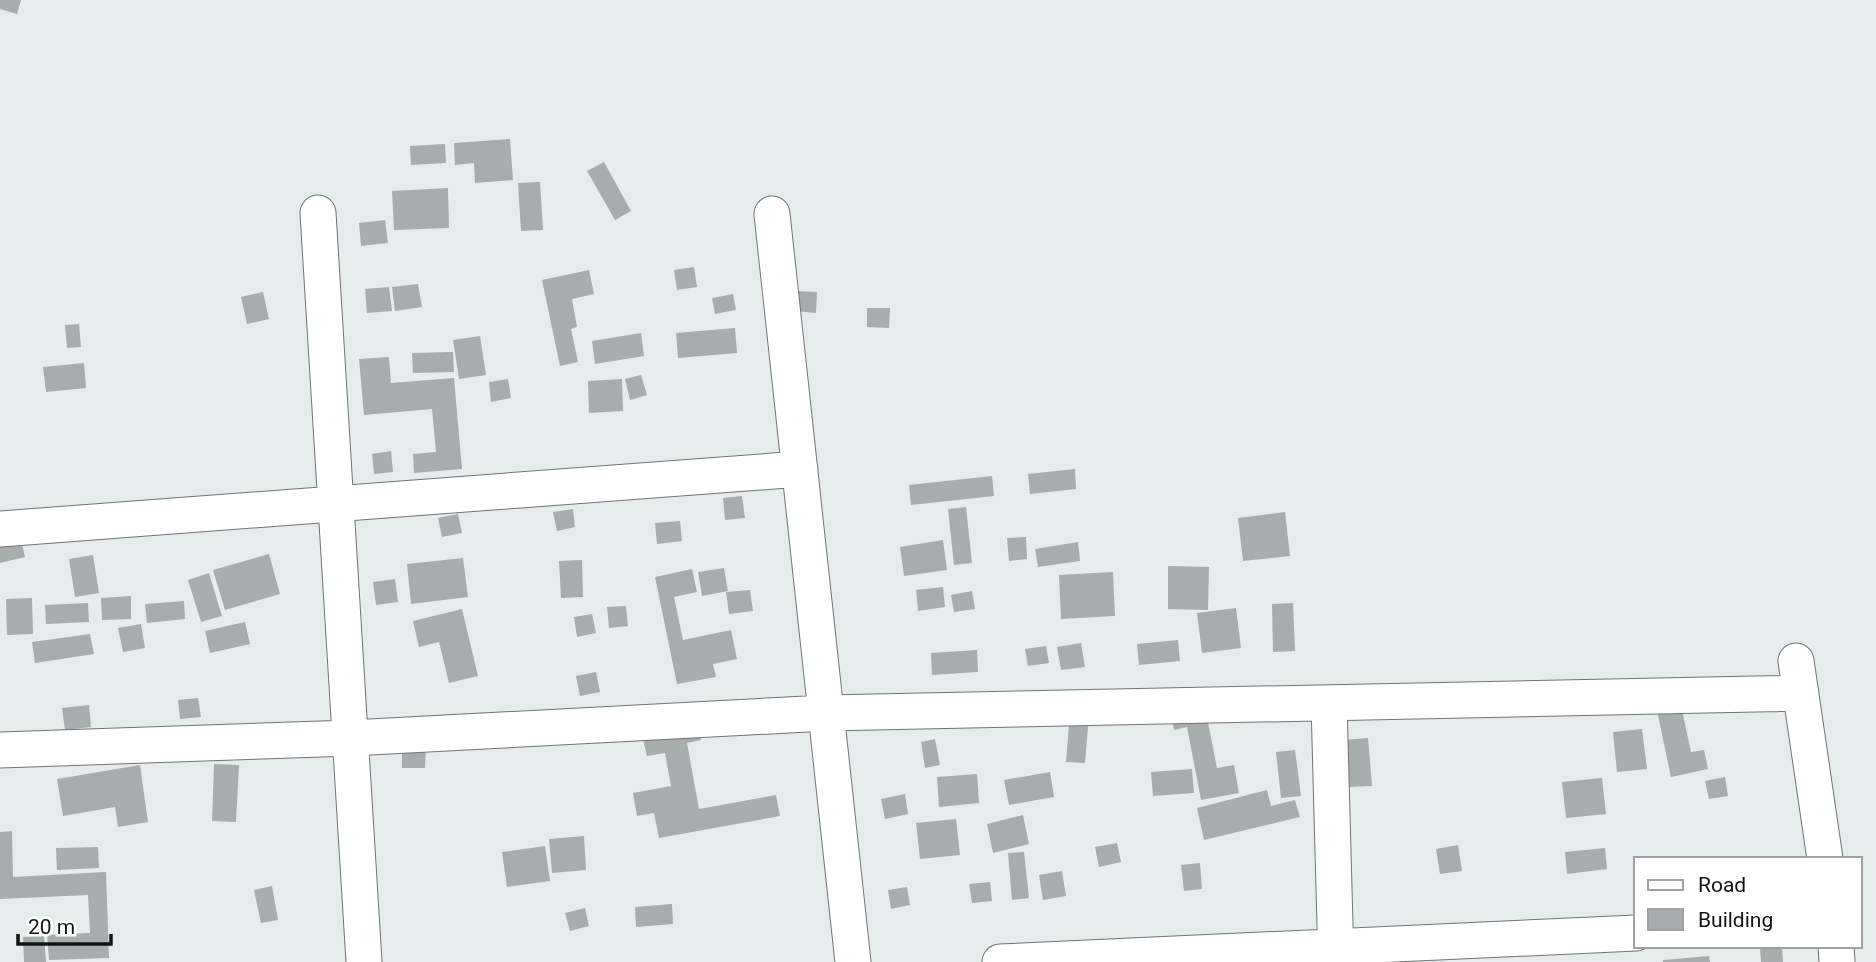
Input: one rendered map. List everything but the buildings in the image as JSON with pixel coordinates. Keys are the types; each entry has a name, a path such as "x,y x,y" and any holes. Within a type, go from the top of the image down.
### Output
{"street":[{"path":"318,213 364,962"},
{"path":"772,214 853,962"},
{"path":"0,529 800,469"},
{"path":"0,750 351,738 826,713 1329,703 1798,677 1825,857"},
{"path":"1329,703 1335,955"},
{"path":"1000,962 1335,955 1634,933"}]}
